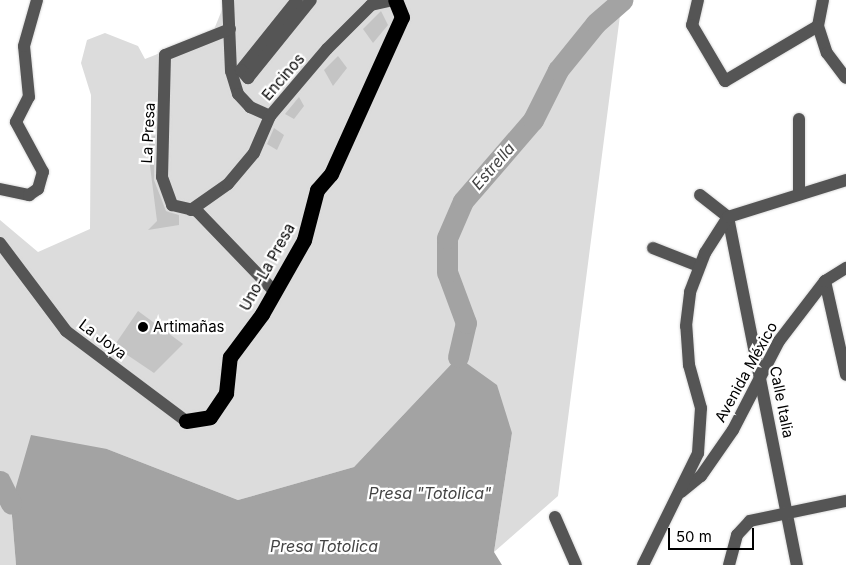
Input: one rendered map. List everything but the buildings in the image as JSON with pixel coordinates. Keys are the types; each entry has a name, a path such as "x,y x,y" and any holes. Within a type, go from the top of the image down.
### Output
{"highway":[{"name":"Uno-La Presa","path":"186,421 210,418 226,393 230,357 262,314 273,290 304,240 317,190 331,174 402,17 393,0"}],"street":[{"path":"0,189 29,195 38,189 43,172 16,122 29,97 24,46 37,0"},
{"path":"228,0 231,71 238,94 250,107 270,116"},
{"path":"297,0 241,70 248,78 311,0"},
{"name":"Encinos","path":"191,210 228,184 254,152 270,116 371,5 393,0"},
{"path":"698,0 692,24 725,81 818,26"},
{"path":"823,0 818,26 827,53 846,78"},
{"name":"La Presa","path":"230,29 165,56 162,177 172,205 191,210 228,240 273,290"},
{"path":"799,120 799,194"},
{"path":"643,565 698,453 702,430 686,326 699,266 728,217 846,180"},
{"path":"700,196 728,217"},
{"name":"Calle Italia","path":"728,217 797,565"},
{"name":"La Joya","path":"0,243 66,331 186,421"},
{"path":"653,248 699,266"},
{"name":"Avenida México","path":"677,496 701,476 733,430 779,341 825,281 846,268"},
{"path":"825,281 846,375"},
{"path":"729,565 737,535 750,521 846,500"},
{"path":"555,517 576,565"}],"shaded area":[{"path":"226,0 622,0 558,496 494,552 512,433 458,357 354,467 238,500 107,449 11,504 16,565 0,565 0,220 38,252 90,229 91,95 81,63 87,40 105,33 138,46 145,59 213,32"}],"water":[{"name":"Presa \"Totolica\"","path":"458,357 497,385 512,433 494,552 502,565 16,565 11,504 31,435 107,449 238,500 354,467"}],"waterway":[{"name":"Estrella","path":"458,357 466,323 447,272 447,238 463,201 533,120 558,70 596,23 622,0"},
{"path":"0,481 11,504"}],"place":[{"name":"Artimañas","path":"143,327"}],"water label":[{"name":"Presa Totolica","path":"324,546"}]}
